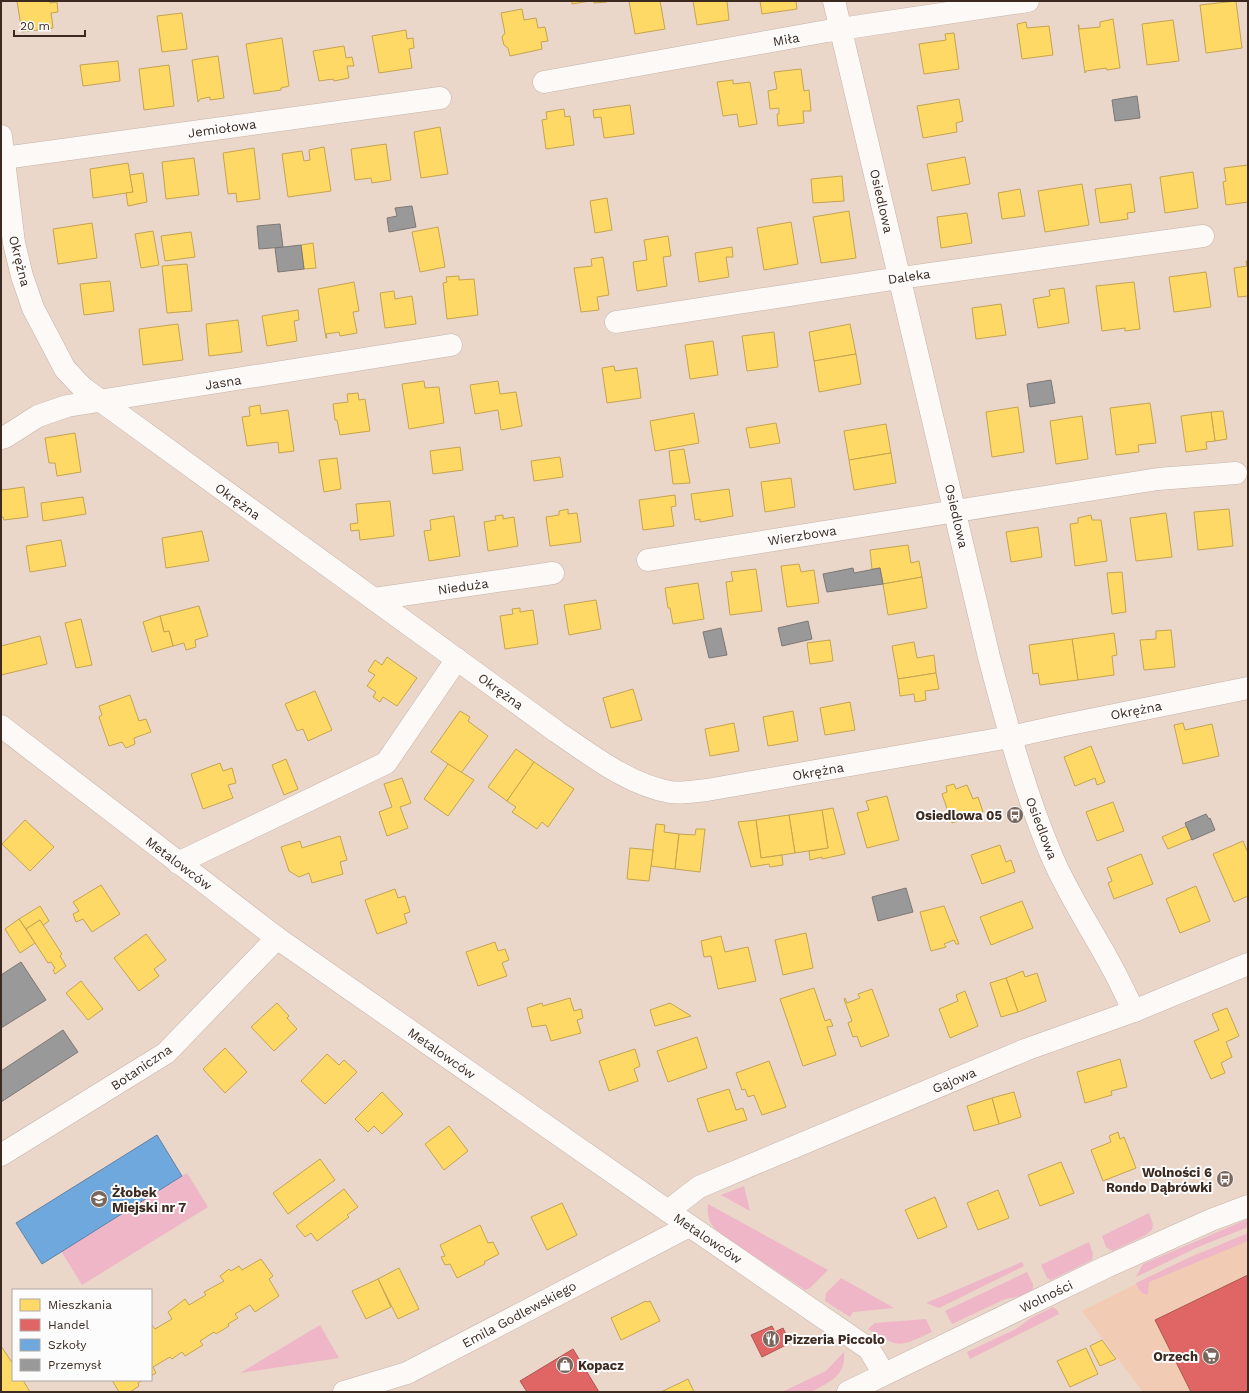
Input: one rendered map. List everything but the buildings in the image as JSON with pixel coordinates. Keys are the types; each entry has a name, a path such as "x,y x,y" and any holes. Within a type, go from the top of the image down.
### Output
{"street":[{"name":"Osiedlowa","path":"834,1 956,510 989,657 1010,737 1032,808 1053,860 1072,898 1114,970 1134,1011"},
{"name":"Miła","path":"544,82 841,29 1028,1"},
{"name":"Jemiołowa","path":"4,158 440,98"},
{"name":"Okrężna","path":"1,136 14,243 22,276 34,308 65,369 83,388 557,732 606,765 644,784 677,793 707,790 1010,737 1248,688"},
{"name":"Daleka","path":"616,322 901,278 1203,236"},
{"name":"Jasna","path":"1,438 38,416 67,406 101,402 451,345"},
{"name":"Wierzbowa","path":"648,560 1158,479 1236,473"},
{"name":"Nieduża","path":"374,599 553,573"},
{"path":"178,863 386,763 457,659"},
{"name":"Metalowców","path":"1,726 277,938 689,1226 869,1349 884,1374"},
{"name":"Botaniczna","path":"1,1155 166,1053 277,938"},
{"name":"Gajowa","path":"668,1211 699,1187 1025,1050 1134,1011 1248,964"},
{"name":"Wolności","path":"848,1392 1106,1267 1211,1220 1248,1206"},
{"name":"Emila Godlewskiego","path":"344,1392 407,1373 689,1226"}],"shaded area":[{"path":"187,1173 208,1207 82,1285 61,1251"},
{"path":"744,1186 750,1211 721,1195"},
{"path":"708,1204 828,1270 810,1288 805,1290 718,1232 709,1220"},
{"path":"1149,1213 1153,1224 1152,1230 1144,1236 1112,1251 1106,1247 1102,1236"},
{"path":"1248,1219 1248,1227 1198,1247 1136,1277 1143,1264"},
{"path":"1248,1233 1248,1241 1149,1282 1147,1295 1141,1292 1136,1283 1184,1260"},
{"path":"1248,1235 1248,1392 1143,1392 1082,1311 1196,1254"},
{"path":"1089,1242 1093,1254 1092,1260 1051,1280 1047,1278 1041,1265"},
{"path":"1022,1262 1024,1266 939,1308 926,1303"},
{"path":"1027,1272 1033,1284 1033,1289 1020,1296 1005,1299 952,1324 945,1311"},
{"path":"841,1278 894,1308 853,1312 850,1317 825,1301 826,1293"},
{"path":"1053,1307 1059,1314 970,1359 967,1352 1016,1329 1031,1318"},
{"path":"926,1319 932,1332 906,1343 894,1343 868,1329 875,1323"},
{"path":"320,1325 339,1358 240,1373"},
{"path":"844,1352 842,1369 832,1380 810,1392 782,1392 826,1371"}],"place":[{"name":"Osiedlowa 05","path":"1015,815"},
{"name":"Wolności 6 Rondo Dąbrówki","path":"1225,1179"},
{"name":"Żłobek Miejski nr 7","path":"99,1199"},
{"name":"Pizzeria Piccolo","path":"771,1339"},
{"name":"Orzech","path":"1211,1356"},
{"name":"Kopacz","path":"565,1365"}]}
